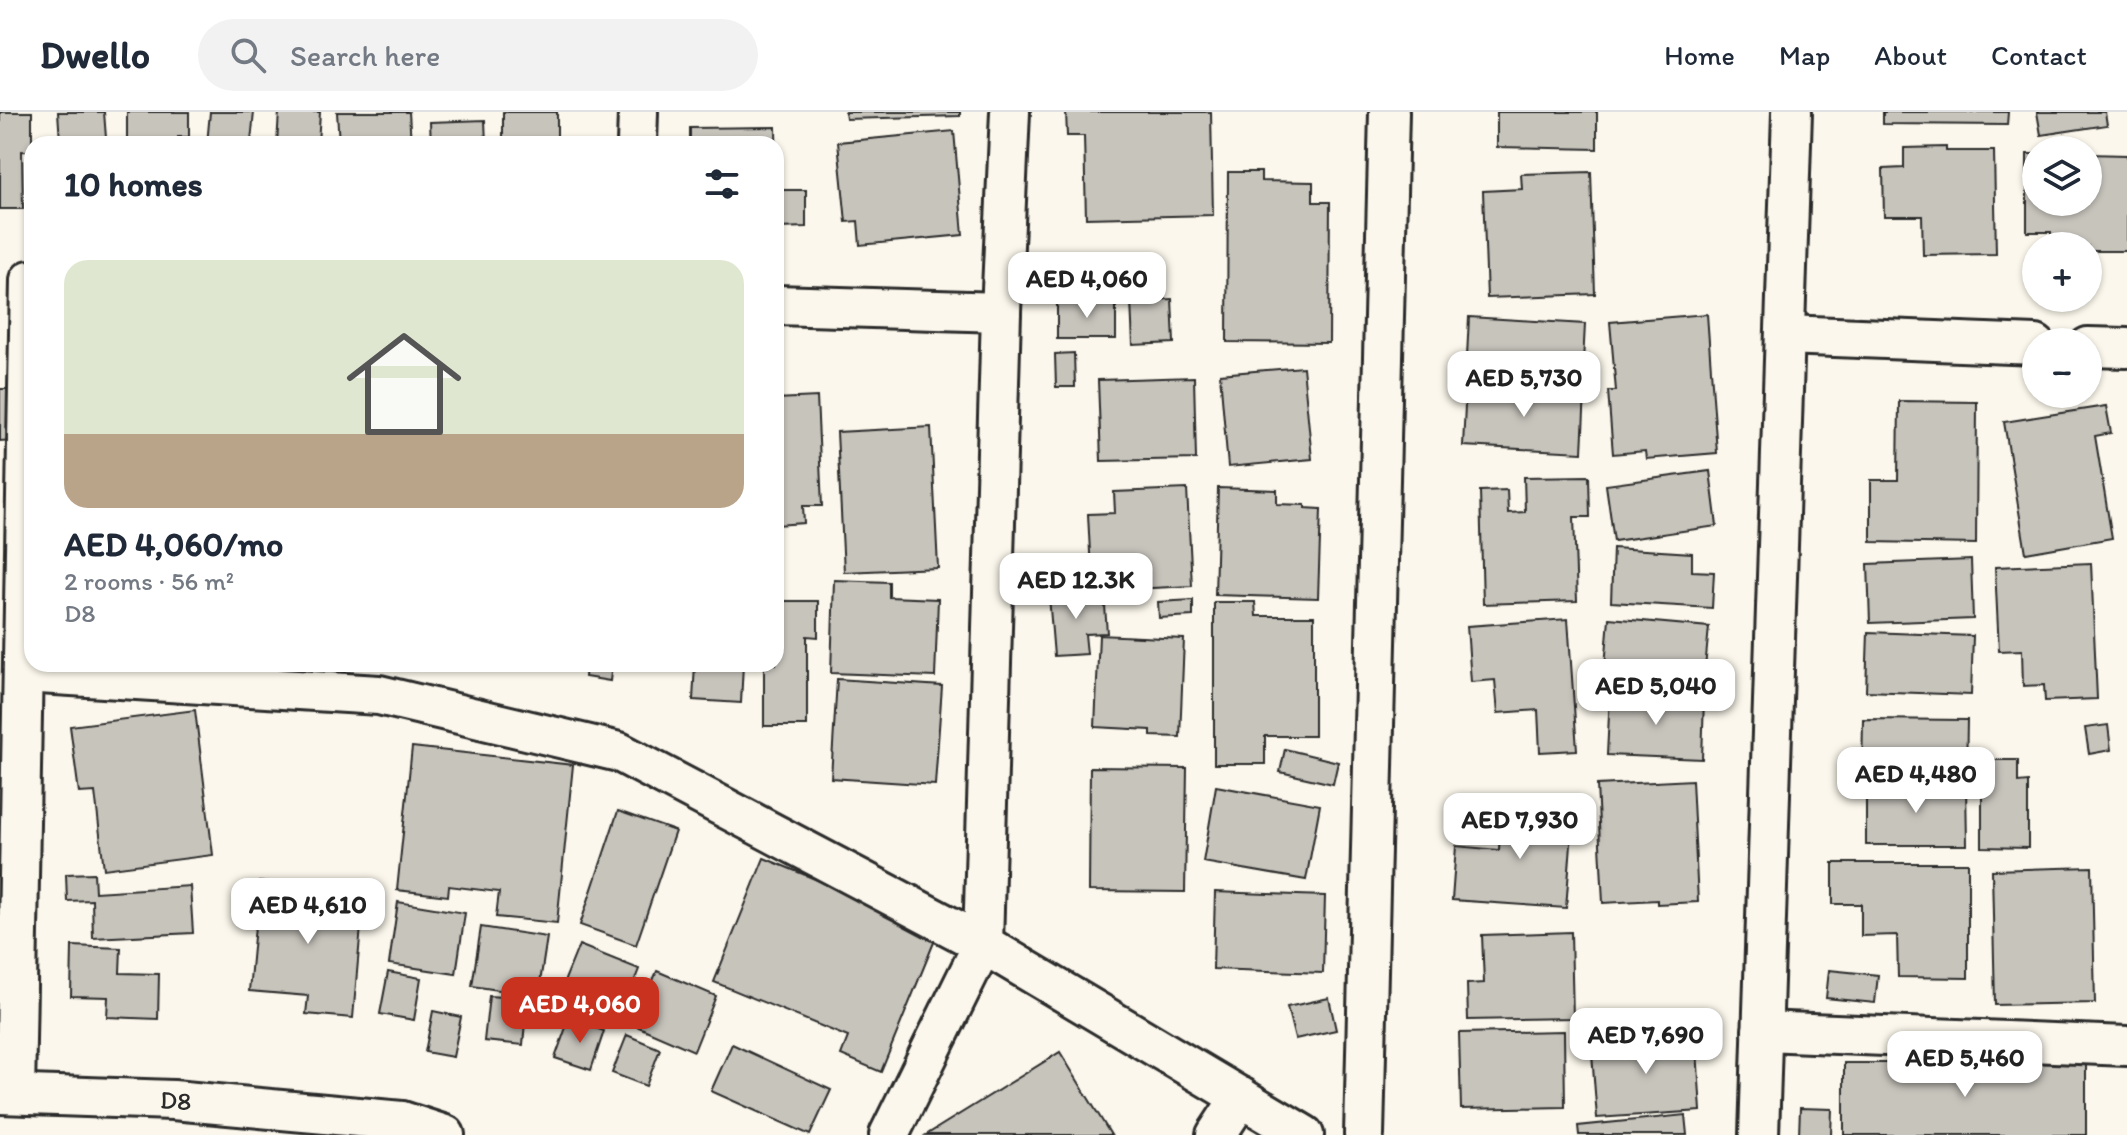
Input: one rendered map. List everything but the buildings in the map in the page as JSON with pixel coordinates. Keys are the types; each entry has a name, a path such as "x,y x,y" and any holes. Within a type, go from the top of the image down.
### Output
{"street":[{"path":"637,136 638,112"},
{"path":"889,1135 983,944 1001,312 1010,112"},
{"path":"1364,1135 1389,112"},
{"path":"1759,1135 1792,112"},
{"path":"7,1094 23,673 21,280"},
{"path":"784,305 1001,312"},
{"path":"1785,335 2022,344"},
{"path":"2102,347 2127,348"},
{"path":"23,673 379,695 619,752 983,944 1304,1135"},
{"path":"1762,1031 2127,1046"},
{"name":"D8","path":"7,1094 173,1100 402,1121 445,1135"},
{"path":"1216,1135 1241,1097"}]}
